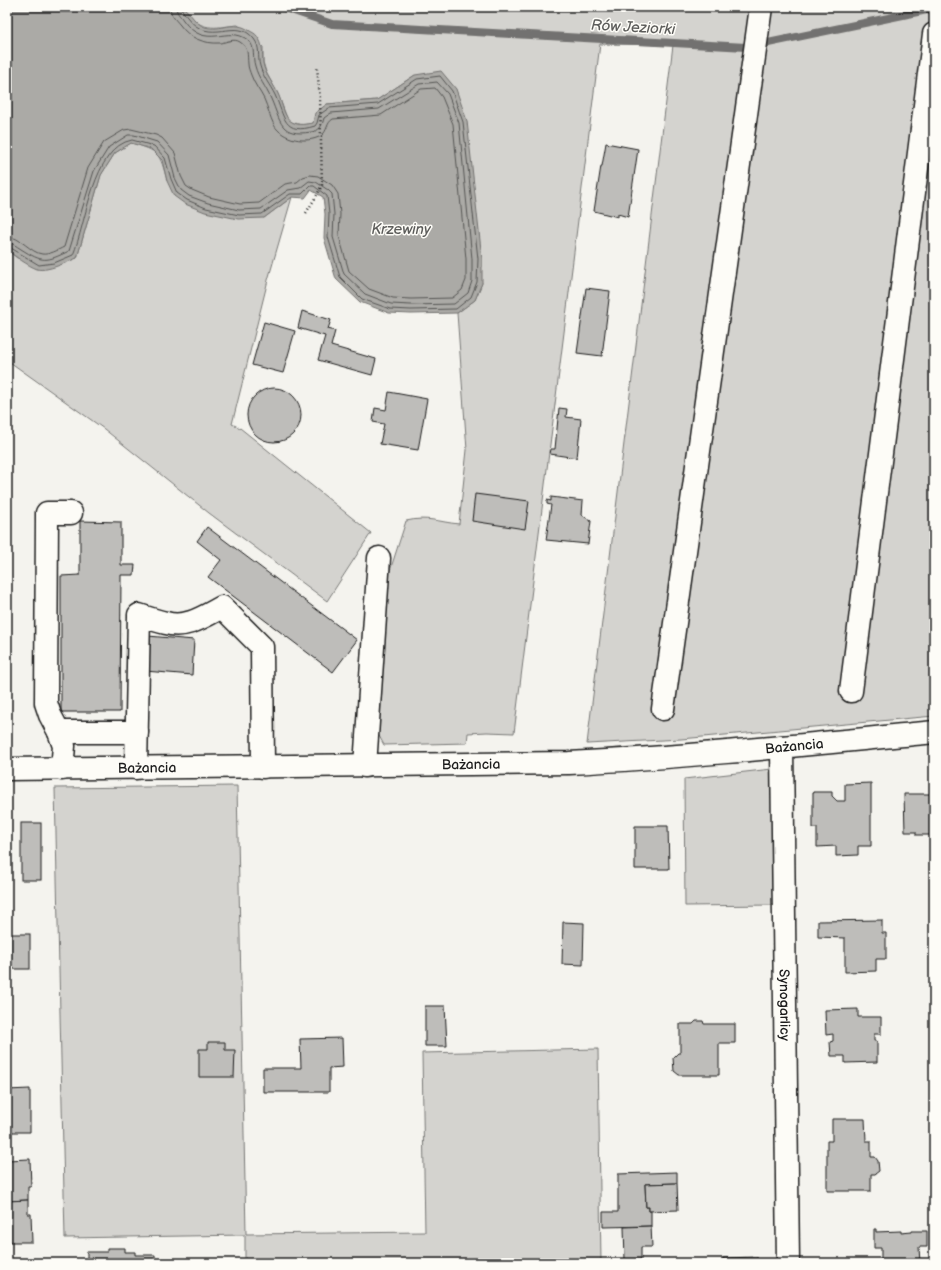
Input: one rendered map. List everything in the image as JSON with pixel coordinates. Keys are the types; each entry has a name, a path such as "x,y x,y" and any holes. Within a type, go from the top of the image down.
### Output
{"street":[{"path":"663,709 761,7"},
{"path":"851,692 934,34"},
{"path":"62,769 64,746 46,703 47,513 71,513"},
{"path":"365,766 379,558"},
{"path":"136,768 139,616 168,624 182,624 196,621 222,607 262,647 263,767"},
{"path":"59,732 137,732"},
{"name":"Bażancia","path":"7,769 576,763 782,747 934,732"},
{"name":"Synogarlicy","path":"782,747 788,1263"}],"path":[{"path":"306,213 322,185 320,98 317,67"}],"shaded area":[{"path":"183,7 934,7 934,716 681,739 587,744 673,45 600,44 514,733 468,733 467,743 384,745 377,732 388,577 406,521 427,519 459,524 467,450 457,313 475,300 482,283 415,75 377,100 327,104 314,123 301,125 291,122 287,118 278,94 266,72 263,62 263,47 238,25 214,27 203,26 193,19"},
{"path":"131,143 147,148 157,154 162,164 167,181 264,218 292,197 268,280 232,424 240,428 371,533 327,601 209,513 104,429 7,360 7,250 17,258 77,258 101,175 115,153"},
{"path":"772,769 774,905 685,906 684,779"},
{"path":"237,786 246,1234 425,1232 422,1053 598,1049 601,1263 245,1263 245,1235 65,1238 55,788"}],"water":[{"name":"Krzewiny","path":"7,7 183,7 202,26 217,28 238,26 244,28 255,34 259,39 262,46 263,63 266,72 277,92 287,117 289,120 297,124 313,123 315,113 327,104 377,100 415,75 441,71 456,89 467,121 482,259 482,283 475,300 457,313 411,314 389,313 360,302 336,279 324,238 325,214 323,197 311,190 305,198 292,197 264,218 238,219 205,212 185,204 174,196 167,181 162,160 151,149 131,143 115,153 101,175 77,258 57,266 41,270 25,263 7,250"}],"building":[{"path":"606,143 638,149 628,217 618,214 618,217 594,211"},
{"path":"586,288 610,291 602,356 577,353"},
{"path":"302,311 331,320 328,329 335,331 331,346 376,359 372,375 318,360 325,336 298,328"},
{"path":"264,322 295,331 283,373 252,365"},
{"path":"269,388 279,388 289,392 297,400 301,410 301,420 297,430 289,438 279,442 269,442 259,438 251,430 247,420 247,410 251,400 259,392"},
{"path":"389,392 427,399 418,450 380,444 384,424 373,422 375,408 386,410"},
{"path":"559,408 567,409 566,417 581,419 577,458 550,454 551,449 555,449"},
{"path":"475,494 529,501 525,529 472,521"},
{"path":"551,497 583,501 582,515 591,521 588,544 546,540 551,505 547,504 547,500 551,501"},
{"path":"80,521 121,522 121,565 135,565 134,575 121,575 120,712 61,712 61,576 80,575"},
{"path":"207,527 357,640 333,672 208,577 221,560 197,541"},
{"path":"7,592 10,633 8,633 8,664"},
{"path":"148,636 194,640 192,675 145,671"},
{"path":"871,783 871,846 858,846 858,855 836,856 836,846 817,847 817,828 813,828 813,792 832,792 832,796 837,801 845,801 845,784"},
{"path":"904,794 934,794 934,835 916,835 916,832 905,832"},
{"path":"21,823 41,823 41,880 21,880"},
{"path":"635,826 668,826 669,869 635,869"},
{"path":"882,920 882,933 886,933 886,959 876,959 876,971 845,972 845,938 818,937 818,921"},
{"path":"563,922 584,923 583,965 562,964"},
{"path":"7,934 30,934 30,969 7,969"},
{"path":"425,1006 445,1006 447,1046 425,1046"},
{"path":"858,1009 858,1017 881,1017 881,1034 874,1034 874,1041 877,1041 877,1062 845,1063 845,1056 831,1056 830,1042 833,1041 833,1034 826,1035 825,1010"},
{"path":"696,1021 703,1021 704,1024 735,1024 735,1043 719,1043 719,1075 679,1075 674,1071 673,1058 680,1053 680,1024 693,1024"},
{"path":"342,1038 343,1067 329,1068 329,1092 263,1092 263,1068 301,1068 300,1039"},
{"path":"208,1042 225,1042 225,1050 235,1050 234,1077 199,1077 199,1049 208,1049"},
{"path":"30,1089 30,1132 7,1132 7,1090"},
{"path":"832,1119 865,1119 866,1141 871,1141 871,1157 875,1157 878,1161 879,1171 875,1174 871,1174 871,1191 827,1191 827,1141 832,1141"},
{"path":"30,1159 31,1187 28,1187 28,1200 7,1201 7,1160"},
{"path":"677,1172 677,1183 645,1184 646,1207 649,1207 649,1211 651,1211 651,1226 603,1227 603,1212 618,1212 618,1174"},
{"path":"677,1183 678,1210 649,1211 649,1207 646,1207 645,1184"},
{"path":"28,1200 28,1214 31,1214 32,1242 7,1242 7,1201"},
{"path":"651,1226 652,1247 641,1247 641,1260 625,1260 624,1227"},
{"path":"874,1229 876,1229 876,1232 901,1231 901,1233 927,1231 927,1247 919,1247 920,1263 881,1263 881,1248 874,1248"},
{"path":"107,1248 125,1248 125,1252 135,1252 135,1255 155,1255 155,1263 76,1263 87,1262 87,1252 107,1252"},
{"path":"757,1257 758,1262 763,1263 723,1263 723,1258"}],"waterway":[{"name":"Rów Jeziorki","path":"282,7 332,24 746,47"},
{"name":"Rów Jeziorki","path":"768,43 927,10"}]}
